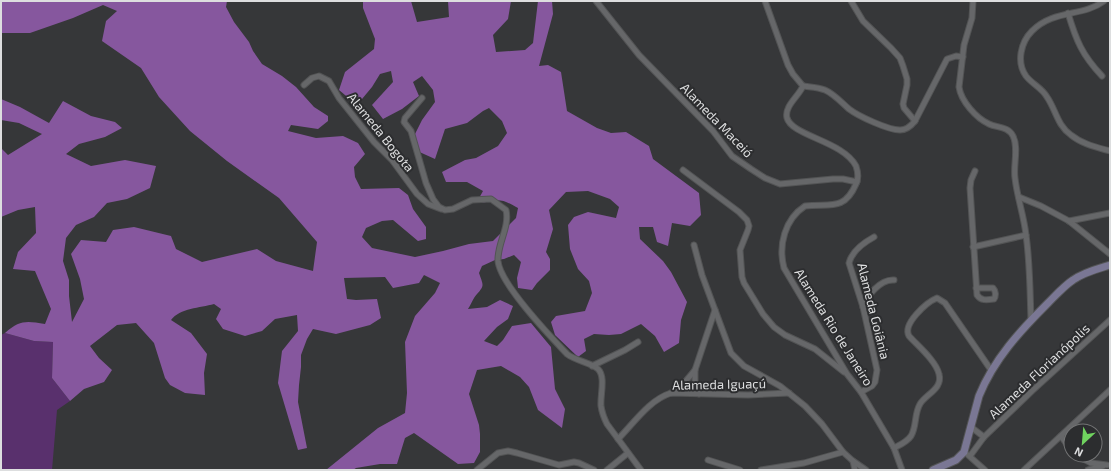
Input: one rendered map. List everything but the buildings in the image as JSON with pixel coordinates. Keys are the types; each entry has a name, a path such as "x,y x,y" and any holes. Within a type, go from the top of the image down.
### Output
{"street":[{"name":"Alameda Maceió","path":"596,1 639,55 713,131 732,156 765,178 780,184 833,179 843,179 857,182"},
{"path":"765,1 792,74 803,86 823,89 834,96 850,110 892,129 899,130 909,128 915,121 948,60 956,56 963,57"},
{"path":"851,1 863,21 900,58 907,79 903,104 904,108 915,121"},
{"path":"973,1 972,18 966,38 959,87 963,99 982,121 1006,129 1014,138 1015,177 1026,235 1031,320"},
{"path":"1104,1 1092,7 1049,19 1028,35 1021,50 1020,56 1024,74 1043,91 1049,100 1058,122 1070,135 1082,143 1110,151"},
{"path":"1068,13 1080,48 1089,63 1102,76"},
{"name":"Alameda Bogota","path":"304,85 312,78 318,76 329,81 340,98 374,142 392,160 417,194 428,204 442,209"},
{"path":"803,86 788,108 787,116 789,122 794,128 829,143 844,153 857,168 857,182"},
{"path":"422,98 404,122 411,131 429,188 436,204 442,209 453,209 472,200 490,199 506,210 507,220 498,260 502,275 514,294 567,354 599,370 601,378 601,406 604,419 641,470"},
{"path":"683,170 748,220 748,230 740,250 742,277 744,283 763,314 774,327 785,335 815,349 847,374"},
{"path":"975,171 971,180 970,188 976,288"},
{"name":"Alameda Rio de Janeiro","path":"857,182 854,190 844,202 835,206 805,206 796,213 787,230 782,245 782,260 787,274 847,374 861,392 894,448 902,470"},
{"path":"1019,198 1041,206 1069,221 1110,254"},
{"path":"1069,221 1110,212"},
{"path":"973,247 1026,235"},
{"name":"Alameda Goiânia","path":"861,392 872,386 877,375 863,307 851,272 850,261 854,253 861,246 874,237"},
{"path":"694,245 702,275 728,345 735,358 744,366 775,383 805,406 822,424 843,452 866,470"},
{"path":"967,454 971,427 979,396 991,370 1005,349 1031,320 1073,280 1093,270 1110,265"},
{"path":"863,307 868,297 879,286 887,280 894,280"},
{"path":"894,448 902,445 910,438 914,430 916,414 921,402 934,390 939,382 940,376 937,368 909,336 907,331 908,326 914,317 935,299 939,299 945,303 991,370"},
{"path":"699,394 695,383 695,370 715,310"},
{"name":"Alameda Florianópolis","path":"967,454 1032,391 1110,320"},
{"path":"592,366 638,342"},
{"path":"671,393 685,382 695,370"},
{"path":"1027,469 1110,390"},
{"name":"Alameda Iguaçú","path":"618,439 661,397 671,393 748,395 789,393"},
{"path":"971,427 984,437"},
{"path":"477,470 498,453 508,451 559,465 574,462 579,463 594,470"},
{"path":"608,470 628,452"},
{"path":"761,470 804,462 843,452"},
{"path":"967,454 983,469"},
{"path":"933,470 967,454"},
{"path":"708,460 740,470"},
{"path":"853,461 855,470"},
{"path":"1091,463 1109,465"},
{"path":"1088,470 1109,465"}],"shaded area":[{"path":"1,1 227,1 226,7 234,22 249,42 262,64 282,76 296,87 314,107 328,116 328,121 318,129 291,125 288,131 316,138 343,136 358,143 365,154 354,167 355,177 361,189 399,188 408,195 413,209 426,227 426,239 418,241 393,220 382,221 366,228 362,237 372,248 415,257 469,244 493,241 516,218 518,208 509,203 497,200 483,203 478,200 483,191 467,182 446,182 442,172 465,160 476,158 498,146 507,133 502,121 489,108 467,123 445,129 435,159 415,150 415,134 422,120 435,102 433,90 422,76 413,82 419,96 402,109 383,119 372,105 393,82 391,71 380,74 372,87 357,105 339,90 345,72 374,49 375,39 363,8 363,1 411,1 417,22 449,17 448,1 511,1 508,19 493,35 496,52 525,50 533,43 538,1 552,1 553,14 539,66 548,65 561,72 567,111 597,128 611,133 626,132 649,146 653,159 699,193 701,215 690,226 672,223 668,246 657,242 653,227 639,227 640,239 663,261 671,272 687,302 681,320 679,343 664,352 655,336 641,324 621,334 594,334 584,339 586,351 578,357 555,335 551,322 556,316 585,311 592,293 589,281 578,269 570,249 568,225 574,217 588,212 616,218 619,207 610,199 588,191 566,192 549,210 553,229 546,252 550,259 550,270 532,290 518,288 517,278 521,262 514,255 504,259 495,260 482,266 479,273 482,287 474,297 468,309 487,307 500,300 513,306 508,319 497,327 484,341 497,346 512,326 531,323 551,347 555,389 565,409 562,428 538,410 529,387 520,377 501,366 477,370 469,394 479,425 480,434 480,452 474,463 458,464 414,433 405,438 397,464 380,464 356,468 353,470 326,470 378,428 405,413 407,393 405,342 415,316 435,293 440,283 424,275 419,283 393,288 385,277 344,278 347,299 377,299 381,318 370,325 336,334 313,329 307,339 301,355 298,402 307,448 298,450 278,383 282,351 298,331 297,315 275,319 262,331 245,336 223,329 216,319 221,309 214,304 191,309 175,316 171,320 191,333 207,354 204,373 205,395 185,393 170,385 165,378 154,343 136,323 117,325 90,346 99,358 112,370 104,382 84,389 70,401 52,378 53,342 34,341 5,333 24,322 45,324 51,309 35,271 13,269 18,252 36,233 35,207 18,210 1,217 1,148 8,155 42,134 19,123 1,120 1,99 20,107 49,123 63,101 91,116 115,122 122,128 105,137 79,144 66,154 91,166 125,160 156,166 150,188 127,199 107,203 94,217 76,225 66,238 63,261 69,280 72,322 84,299 80,279 71,254 81,240 106,242 113,230 134,227 171,236 176,249 202,262 257,249 276,261 313,271 317,242 279,198 227,161 190,131 159,97 141,68 102,41 106,21 117,11 103,5 73,18 30,33 1,33"},
{"path":"5,333 34,341 53,342 52,378 70,401 57,410 52,470 1,470 1,335"}]}
